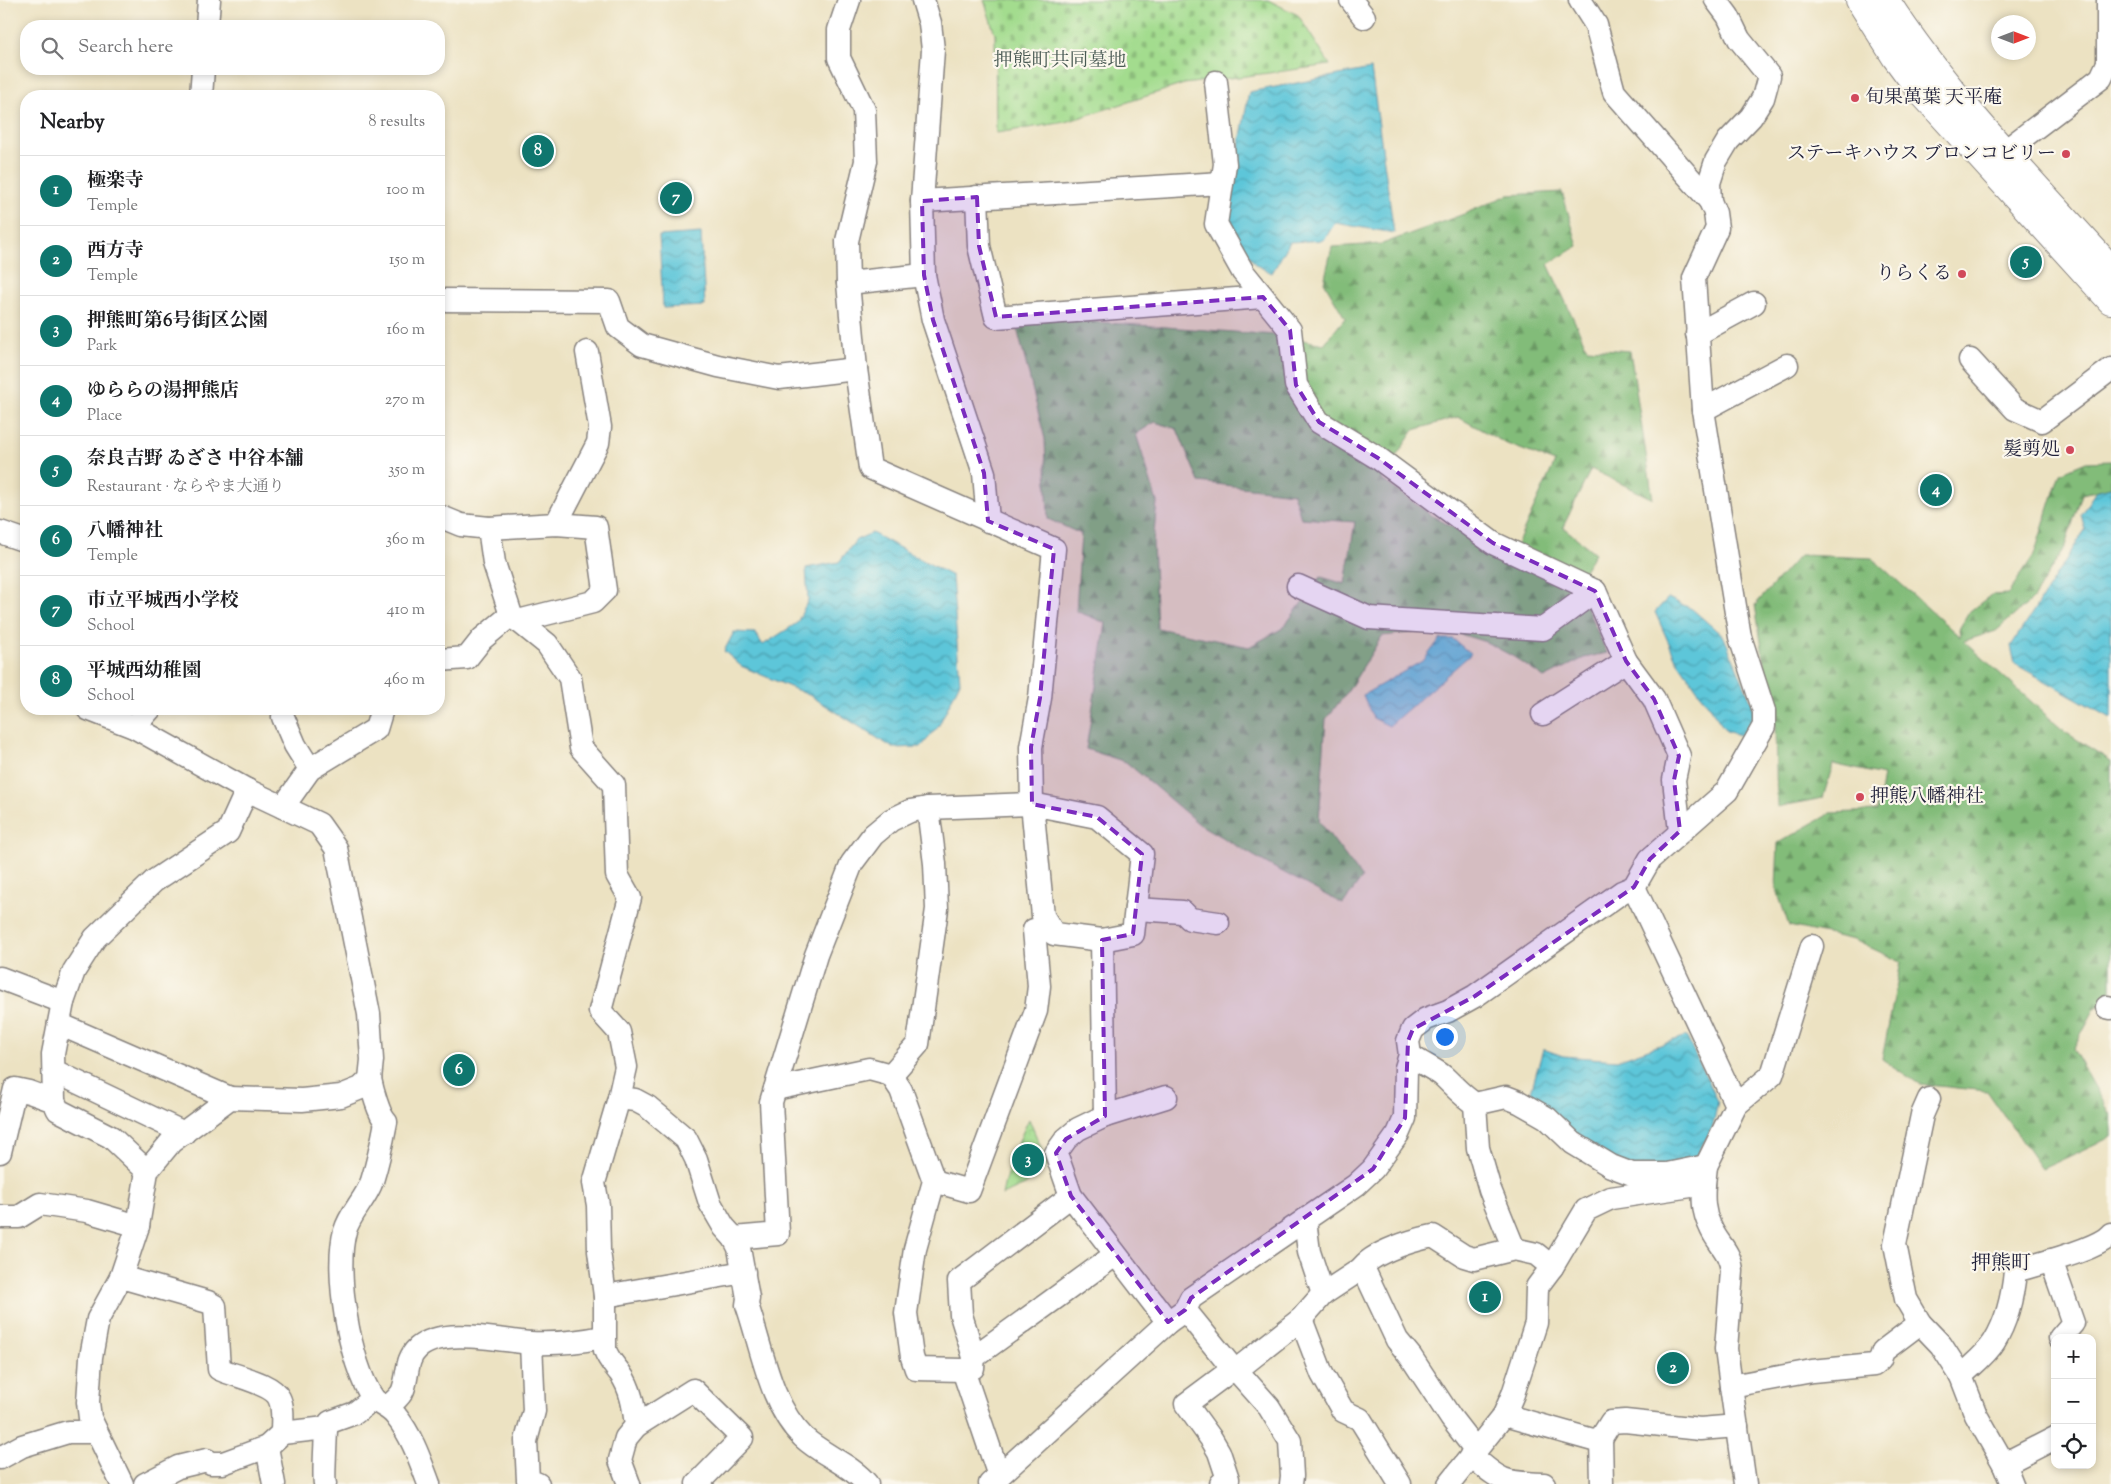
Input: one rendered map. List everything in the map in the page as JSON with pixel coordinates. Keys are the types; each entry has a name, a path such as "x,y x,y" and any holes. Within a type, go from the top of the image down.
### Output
{"street":[{"path":"207,20 209,0"},
{"path":"734,1238 778,1234 770,1102 776,1089 816,955 852,863 873,835 891,820 910,812 928,808 1032,804 1097,817 1142,854 1133,934 1102,940 1054,934 1043,916 1032,804 1031,747 1040,698 1054,549 870,468 856,369 848,283 848,240 866,161 864,110 840,58 839,30 849,0"},
{"path":"923,0 930,23 933,50 922,201 924,276 933,320 984,472 988,521"},
{"path":"1071,1196 959,1281 961,1315 968,1363 995,1480 1176,1316 1191,1298 1356,1185 1374,1169 1398,1134 1405,1118 1406,1068 1410,1054 1408,1041 1413,1029 1426,1019 1475,996 1622,892 1634,887 1650,859 1727,791 1764,726 1764,710 1740,637 1703,410 1694,278 1717,228 1715,213 1710,201 1614,92 1596,25 1580,0"},
{"path":"1710,201 1710,183 1716,161 1728,141 1751,117 1763,98 1769,76 1739,39 1728,16 1716,0"},
{"path":"1860,0 1896,57 1922,92 1998,160 2111,270"},
{"path":"1885,0 1899,22 1960,99 1998,160 2111,300"},
{"path":"1998,160 2101,78 2110,63 2108,0"},
{"path":"201,90 203,75"},
{"path":"1216,82 1224,164 1216,224 1243,272 1290,330 1296,386 1319,422 1378,458 1493,543 1595,591 1626,662 1654,699 1680,756 1674,780 1680,831"},
{"path":"922,201 1222,183"},
{"path":"977,197 979,246 996,317 1263,297"},
{"path":"848,283 924,276"},
{"path":"445,300 608,301 618,327 642,345 718,366 780,378 856,369"},
{"path":"1697,334 1754,302"},
{"path":"556,524 598,443 600,427 587,352"},
{"path":"1970,360 2015,409 2042,421 2111,369"},
{"path":"1703,410 1787,365"},
{"path":"445,519 460,525 489,528 556,524 596,527 604,590 594,602 515,618 482,639 467,658 445,660"},
{"path":"489,528 494,563 515,618 547,644 570,678 581,748 614,785 617,875 630,898 600,1010 619,1032 626,1067 619,1098 594,1182 598,1204 599,1251 604,1296 603,1337 608,1357 621,1374 628,1389 634,1408 636,1426"},
{"path":"0,532 20,539"},
{"path":"1298,586 1368,618 1542,629 1595,591"},
{"path":"1543,714 1626,662"},
{"path":"103,715 134,727 247,790 319,824 336,848 369,1014 372,1092 377,1100 381,1116 386,1122 379,1162 374,1169 372,1182 345,1231 341,1257 341,1281 351,1343 358,1366 381,1403 396,1416 415,1447 429,1484"},
{"path":"134,727 145,715"},
{"path":"283,807 310,770 376,729 380,715"},
{"path":"283,717 294,745 310,770"},
{"path":"146,1171 111,1137 58,1110 54,1101 53,1054 63,1002 74,971 95,938 154,881 228,832 247,790"},
{"path":"891,1075 918,1044 937,909 935,864 928,808"},
{"path":"1634,887 1736,1105"},
{"path":"1136,909 1183,912 1190,919 1218,922"},
{"path":"934,1181 969,1191 1036,1011 1039,986 1034,930"},
{"path":"1102,940 1105,1116"},
{"path":"1745,1484 1726,1349 1732,1271 1731,1259 1710,1228 1703,1208 1705,1175 1736,1105 1772,1075 1812,946"},
{"path":"0,978 63,1002"},
{"path":"59,1024 230,1098 302,1100 341,1096 361,1088 370,1079"},
{"path":"1410,1054 1423,1065 1442,1075 1463,1097 1476,1104 1506,1097 1519,1102 1547,1118 1573,1143 1612,1166 1632,1174 1705,1175"},
{"path":"776,1089 869,1069 891,1075 901,1090 934,1181 914,1249 906,1313 916,1369 968,1363 1115,1255"},
{"path":"54,1071 184,1133"},
{"path":"0,1152 14,1090 29,1092 54,1101"},
{"path":"1166,1097 1105,1116 1078,1129 1066,1138 1056,1153 1071,1196 1115,1255 1176,1316 1238,1372 1269,1407 1290,1441 1292,1476 1290,1484"},
{"path":"122,1484 90,1418 88,1402 94,1336 98,1319 121,1277 138,1226 146,1171 171,1142 230,1098"},
{"path":"619,1098 634,1100 648,1107 686,1139 696,1159 710,1203 724,1227 734,1238 744,1272 747,1305 776,1397 791,1424 805,1438 837,1462 860,1476 867,1484"},
{"path":"1930,1099 1922,1114 1895,1244 1906,1299 1920,1323 1941,1345 1961,1376 1976,1414 2008,1474 2051,1441"},
{"path":"1476,1104 1478,1148 1490,1190 1514,1249"},
{"path":"1450,1484 1504,1414 1514,1394 1536,1323 1537,1286 1552,1267 1586,1210 1610,1198 1705,1175"},
{"path":"0,1217 19,1217 40,1204 87,1211 138,1226"},
{"path":"1305,1220 1309,1252 1323,1294"},
{"path":"1961,1376 1985,1354 2003,1325 2013,1288 2015,1271 2105,1240 2111,1234"},
{"path":"1221,1484 1228,1478 1219,1452 1186,1404 1233,1369 1239,1368 1301,1319 1323,1294 1361,1269 1366,1262 1416,1240 1434,1236 1464,1256 1474,1260 1514,1249 1536,1254 1552,1267"},
{"path":"2051,1260 2073,1324 2064,1334"},
{"path":"1361,1269 1366,1274 1397,1340 1411,1357 1473,1452 1489,1472 1512,1483 1544,1484"},
{"path":"604,1296 744,1272"},
{"path":"121,1277 216,1306 220,1369 269,1388 279,1397 282,1413 274,1440 274,1484"},
{"path":"1301,1319 1322,1374 1342,1411 1360,1419 1400,1484"},
{"path":"1731,1386 1812,1371 1874,1366 1880,1360 1883,1350 1920,1323"},
{"path":"325,1484 323,1479 326,1469 326,1428 330,1422 381,1403 403,1391 408,1361 419,1347 435,1340 469,1335 531,1343 572,1343 603,1337"},
{"path":"529,1483 526,1441 534,1411 531,1343"},
{"path":"629,1484 620,1460 626,1438 636,1426 693,1390 742,1438 697,1484"},
{"path":"1504,1414 1544,1424 1584,1438 1601,1438"},
{"path":"1602,1484 1601,1438 1612,1422 1625,1421 1700,1430 1737,1426"},
{"path":"145,1484 178,1467 207,1460 212,1463 223,1463 274,1440 326,1428"},
{"path":"0,1458 22,1446 68,1432 96,1432"}],"highlighted area":[{"path":"977,197 979,246 996,317 1263,297 1290,330 1296,385 1319,422 1378,458 1493,543 1595,591 1626,661 1654,699 1679,756 1674,780 1680,831 1650,859 1634,887 1475,996 1413,1029 1408,1041 1405,1118 1373,1169 1191,1298 1185,1310 1168,1322 1071,1196 1056,1153 1066,1139 1105,1116 1102,940 1133,934 1142,854 1097,817 1032,804 1031,747 1040,698 1054,549 988,521 984,473 933,320 924,275 922,201"}],"green space":[{"name":"押熊町共同墓地","path":"984,0 1268,0 1298,15 1330,65 1184,84 1066,122 996,133 995,34"},
{"path":"1562,192 1578,246 1548,264 1587,348 1630,351 1653,499 1591,469 1563,527 1595,553 1570,592 1584,602 1607,653 1584,658 1544,678 1514,657 1486,642 1444,629 1382,636 1348,691 1326,719 1319,821 1362,878 1343,904 1273,867 1199,824 1126,762 1086,749 1106,623 1076,611 1081,534 1048,519 1045,439 1014,316 1275,335 1324,344 1345,318 1324,282 1332,247 1382,244 1464,214 1508,195","holes":["1458,417 1507,444 1555,462 1510,560 1431,515 1381,479 1414,430","1155,422 1177,429 1199,482 1293,493 1301,518 1355,522 1345,584 1321,577 1283,628 1249,647 1157,628 1153,543 1157,502 1136,434"]},
{"path":"2111,461 2111,487 2082,494 2065,546 2033,599 1996,631 1964,641 2065,732 2111,761 2111,1000 2095,1008 2073,1049 2111,1115 2111,1137 2042,1169 1987,1091 1919,1084 1882,1059 1901,962 1854,940 1789,926 1776,888 1778,843 1831,813 1877,811 1883,775 1833,764 1823,798 1777,807 1775,728 1755,605 1800,555 1872,558 1960,637 1959,629 1970,611 1991,595 2008,594 2034,555 2060,473 2086,462"},
{"path":"1029,1119 1048,1165 1025,1185 1002,1195 1013,1156"}],"water":[{"path":"1371,69 1394,233 1335,223 1324,240 1290,242 1272,273 1256,265 1225,224 1249,92"},
{"path":"701,233 705,306 663,308 659,236"},
{"path":"2111,487 2111,718 2015,664 2011,646 2085,530 2081,514 2096,491"},
{"path":"872,533 952,576 960,682 938,727 921,747 893,748 811,696 741,666 724,651 734,632 755,633 763,645 797,623 808,600 806,568 839,562 856,540"},
{"path":"1668,598 1692,609 1724,637 1752,703 1756,726 1745,737 1726,731 1676,659 1655,612"},
{"path":"1440,639 1453,639 1471,654 1389,726 1373,718 1363,695 1424,660"},
{"path":"1686,1036 1718,1101 1713,1126 1695,1159 1649,1172 1609,1165 1528,1102 1543,1049 1563,1056 1617,1060"}],"place":[{"name":"旬果萬葉 天平庵","path":"1855,98"},
{"name":"平城西幼稚園","path":"538,151"},
{"name":"ステーキハウス ブロンコビリー","path":"2066,154"},
{"name":"市立平城西小学校","path":"676,198"},
{"name":"奈良吉野 ゐざさ 中谷本舗","path":"2026,262"},
{"name":"りらくる","path":"1962,274"},
{"name":"髪剪処","path":"2070,450"},
{"name":"ゆららの湯押熊店","path":"1936,490"},
{"name":"押熊八幡神社","path":"1860,797"},
{"name":"八幡神社","path":"459,1070"},
{"name":"押熊町第6号街区公園","path":"1028,1160"},
{"name":"極楽寺","path":"1485,1297"},
{"name":"西方寺","path":"1673,1368"}],"district":[{"name":"押熊町","path":"2001,1264"}]}
